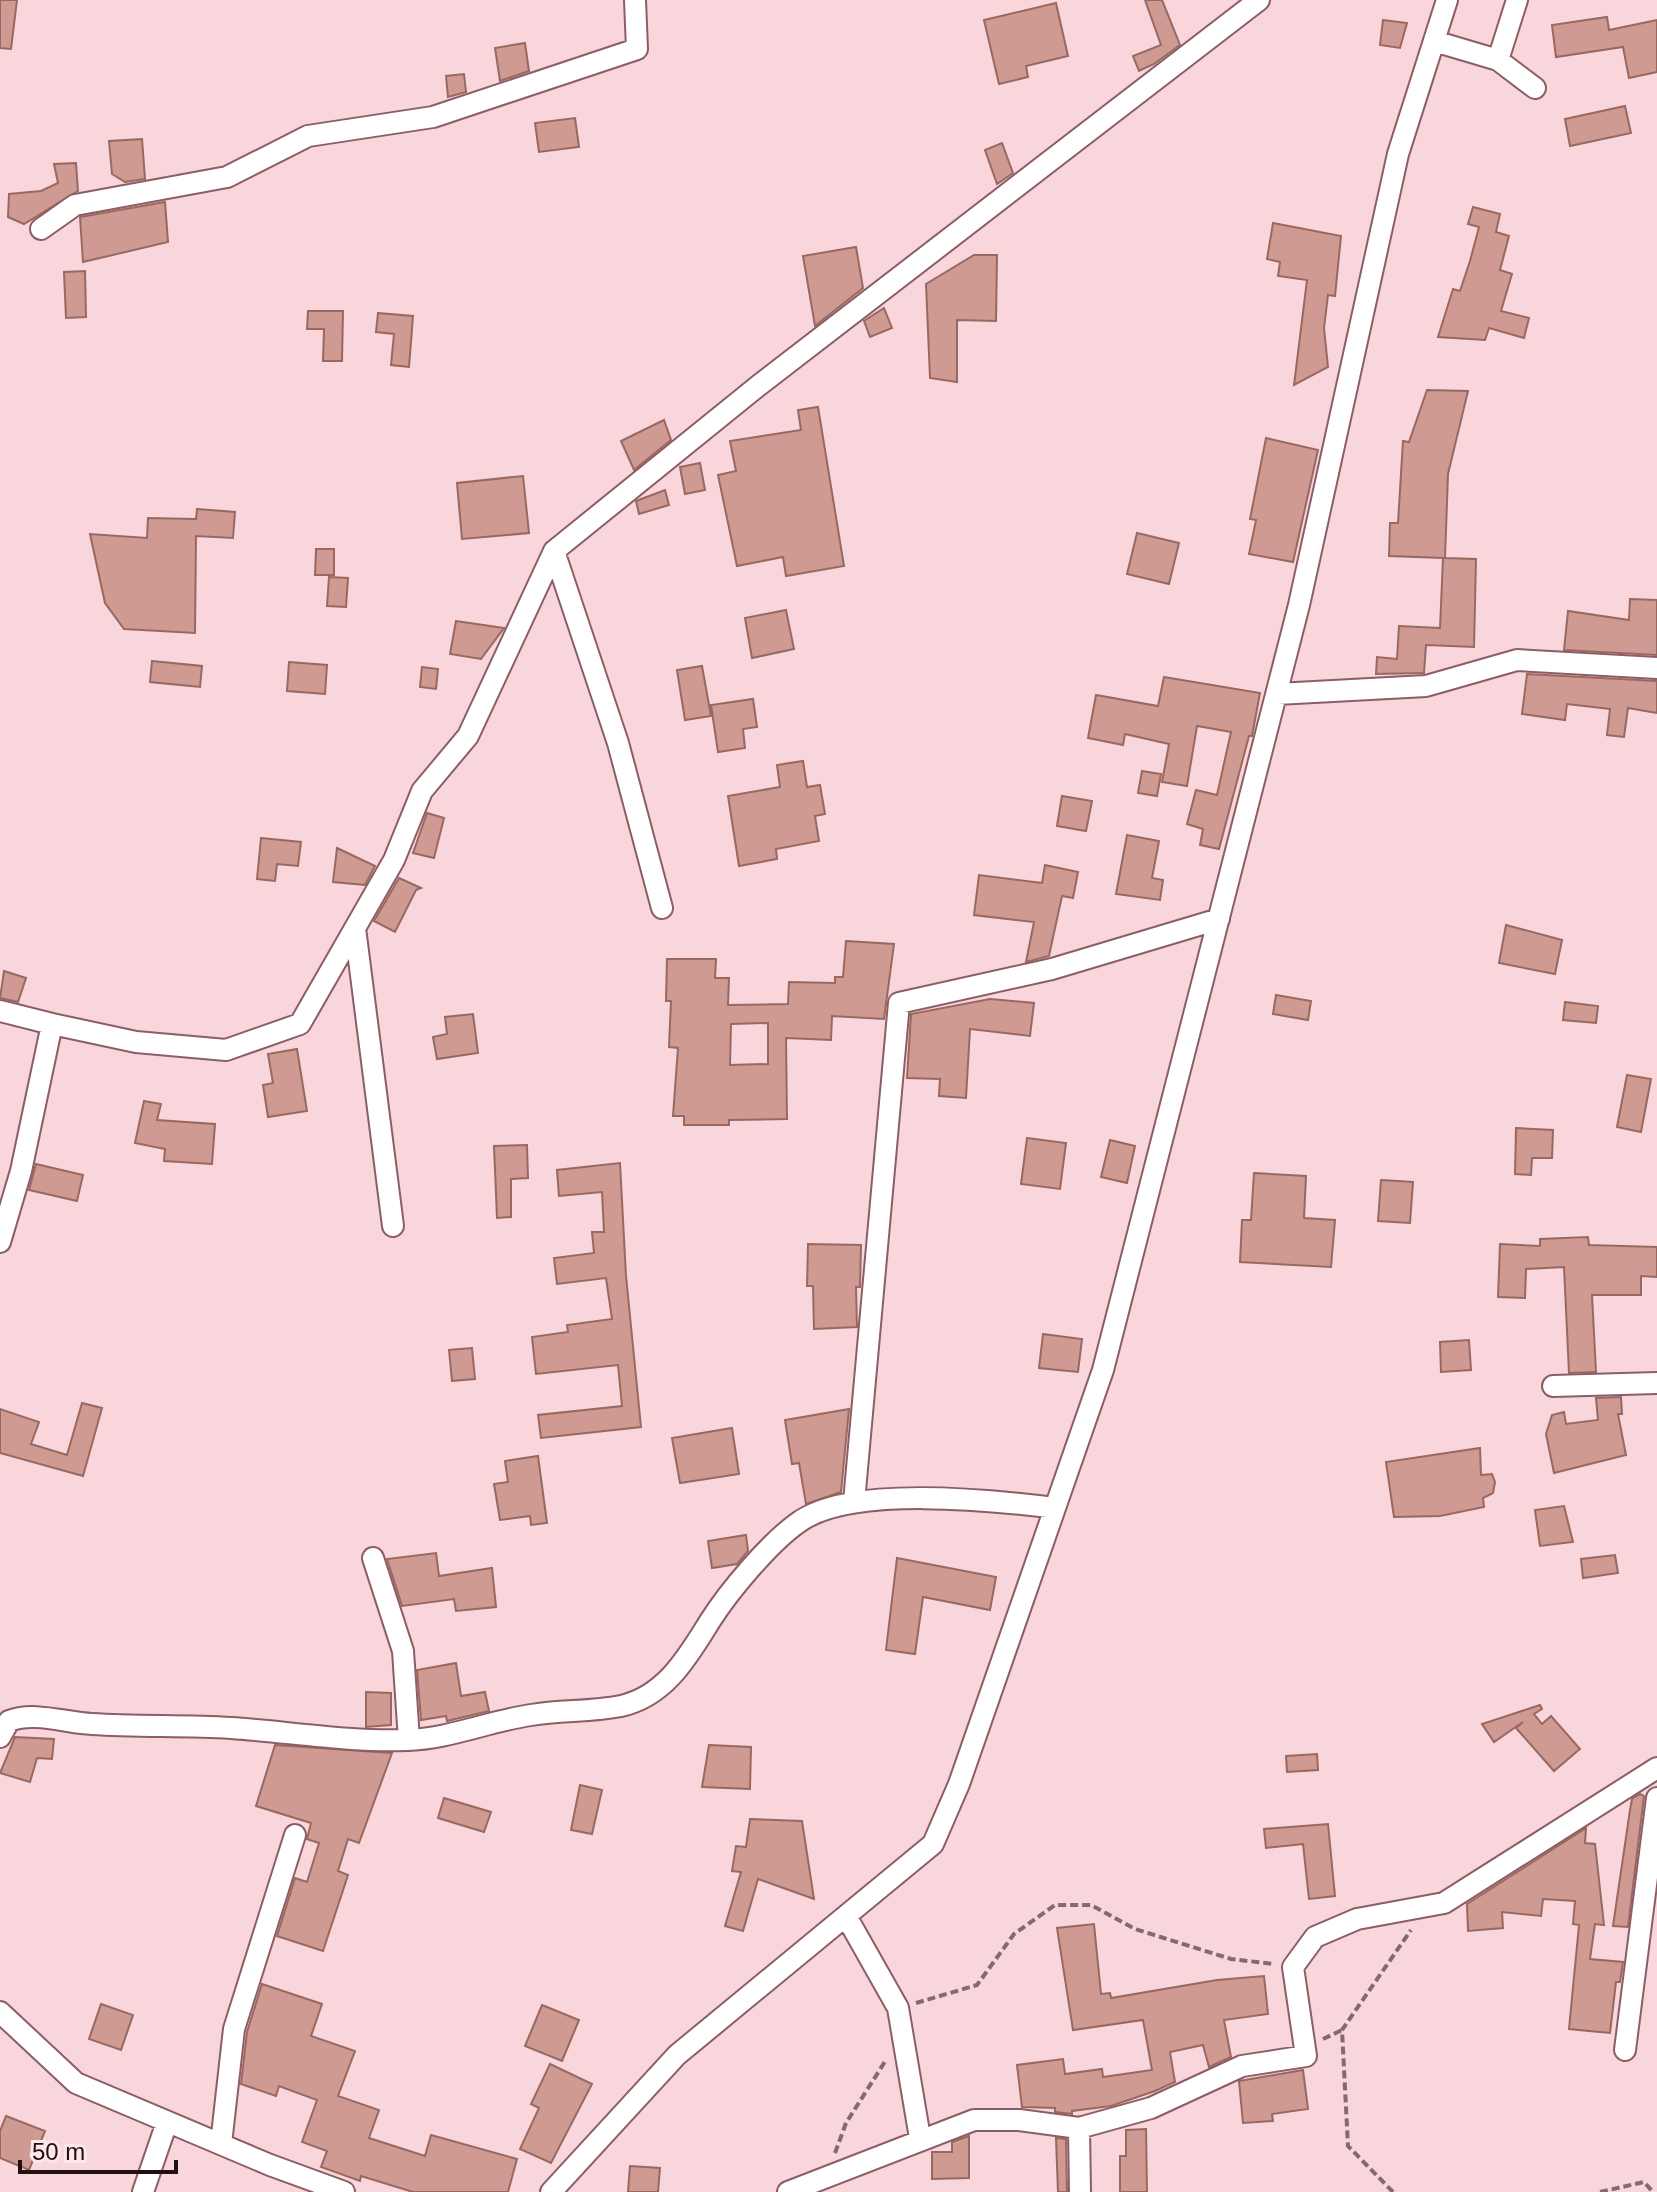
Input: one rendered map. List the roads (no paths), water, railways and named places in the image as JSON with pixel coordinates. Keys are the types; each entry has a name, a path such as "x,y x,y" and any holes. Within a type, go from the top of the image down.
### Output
{"street":[{"path":"41,229 75,205 227,177 308,136 433,117 637,49 635,0"},
{"path":"0,1011 136,1042 226,1050 300,1024 394,860 422,791 468,736 554,551 758,386 1259,0"},
{"path":"551,2192 677,2055 933,1844 959,1784 1103,1370 1277,694 1398,154 1447,0"},
{"path":"1498,60 1517,0"},
{"path":"1434,41 1498,60 1535,88"},
{"path":"554,551 618,743 662,908"},
{"path":"1277,694 1426,686 1517,660 1657,668"},
{"path":"854,1502 899,1003 1052,969 1219,919"},
{"path":"355,928 393,1226"},
{"path":"0,1242 21,1171 52,1024"},
{"path":"1553,1386 1657,1383"},
{"path":"0,1737 9,1721 21,1716 91,1724 230,1728 330,1738 409,1740 534,1714 585,1712 625,1705 651,1695 671,1678 727,1594 798,1522 825,1509 854,1502 991,1501 1055,1508"},
{"path":"373,1558 403,1651 409,1740"},
{"path":"788,2192 827,2184 920,2138 974,2120 1019,2120 1079,2128 1151,2108 1242,2066 1306,2056 1293,1967 1315,1937 1357,1919 1444,1903 1657,1768"},
{"path":"1625,2050 1657,1798"},
{"path":"221,2144 234,2029 295,1835"},
{"path":"846,1916 898,2008 920,2138"},
{"path":"0,2012 76,2083 344,2192"},
{"path":"143,2192 167,2122"},
{"path":"1079,2128 1080,2192"}]}
